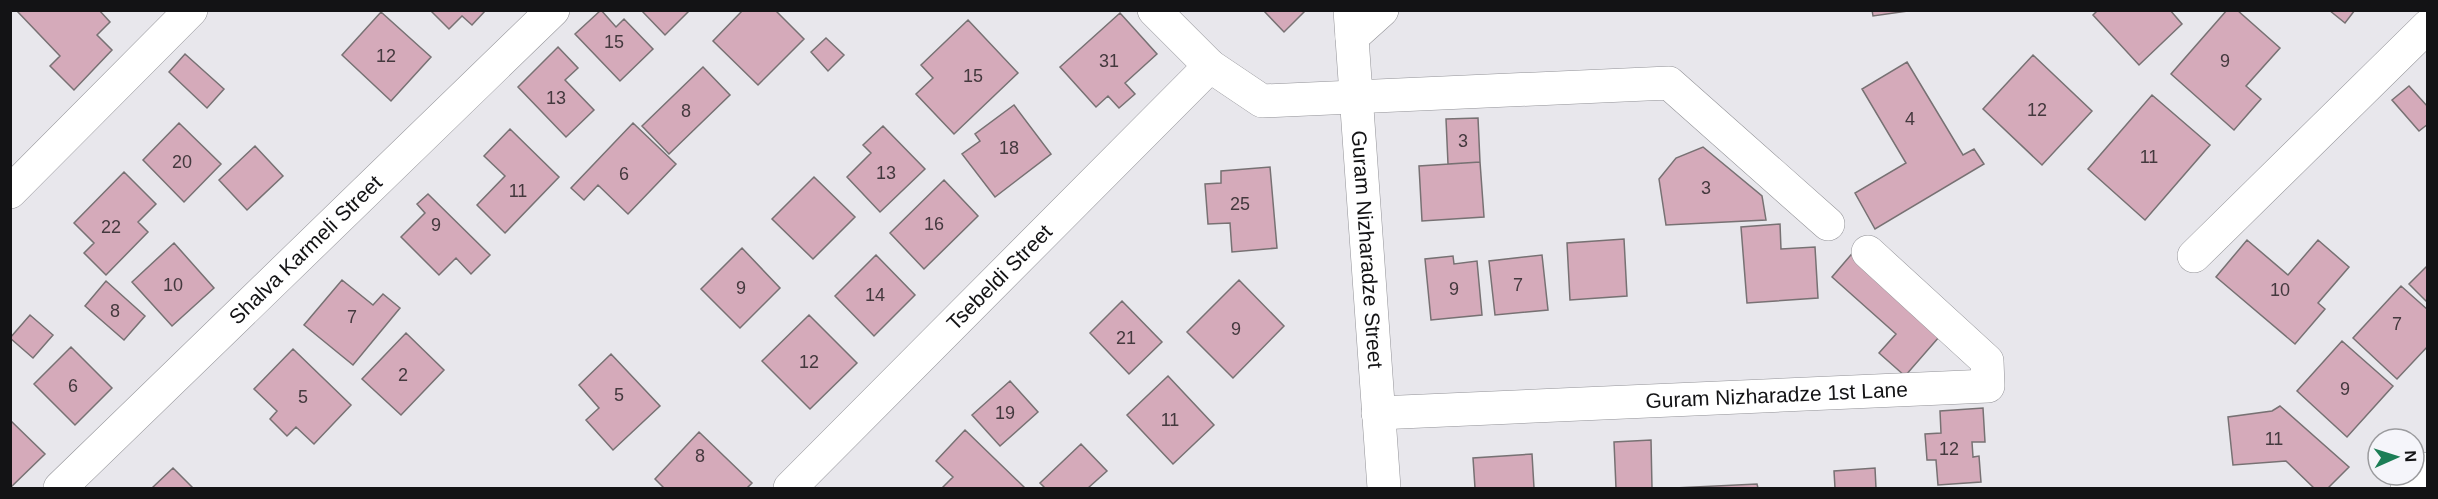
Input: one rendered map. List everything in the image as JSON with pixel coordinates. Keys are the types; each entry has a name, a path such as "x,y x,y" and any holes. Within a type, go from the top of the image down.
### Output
{"street":[{"path":"10,192 191,10"},
{"name":"Shalva Karmeli Street","path":"60,489 553,10"},
{"path":"1154,10 1210,66 1262,100 1669,83 1828,224"},
{"path":"1351,24 1382,10"},
{"name":"Guram Nizharadze Street","path":"1351,24 1384,489"},
{"path":"2194,256 2427,26"},
{"name":"Tsebeldi Street","path":"790,489 1210,66"},
{"name":"Guram Nizharadze 1st Lane","path":"1378,413 1988,386 1987,361 1868,252"},
{"path":"2407,489 2427,469"}],"building":[{"path":"16,10 99,10 110,22 97,35 112,50 74,90 50,66 60,56"},
{"path":"430,10 486,10 472,25 462,16 449,29"},
{"path":"601,10 616,27 624,19 653,49 620,81 575,34"},
{"path":"641,10 690,10 665,35"},
{"path":"743,10 775,10 804,39 758,85 713,41"},
{"path":"1263,10 1306,10 1284,32"},
{"path":"1872,10 1915,10 1873,16"},
{"path":"2098,10 2170,10 2182,24 2139,65 2093,15"},
{"path":"2227,10 2237,10 2280,48 2246,86 2261,99 2234,130 2171,74"},
{"path":"2329,10 2355,10 2345,23"},
{"path":"381,12 431,57 391,101 342,55"},
{"path":"1120,13 1157,54 1125,83 1135,94 1119,108 1108,96 1096,107 1060,67"},
{"path":"968,20 1018,73 954,134 916,94 933,78 921,65"},
{"path":"826,38 844,55 828,71 811,52"},
{"path":"558,47 578,68 565,80 594,110 566,137 518,87"},
{"path":"185,54 224,89 207,108 169,72"},
{"path":"2033,55 2092,111 2042,165 1983,109"},
{"path":"1907,62 1963,155 1974,149 1984,164 1875,229 1855,193 1906,163 1862,89"},
{"path":"703,67 730,95 669,154 642,126"},
{"path":"2409,86 2428,107 2428,124 2419,131 2392,100"},
{"path":"2152,95 2210,145 2145,220 2088,169"},
{"path":"1014,105 1051,154 995,197 962,154 980,141 975,134"},
{"path":"1478,118 1480,162 1448,164 1446,119"},
{"path":"179,123 221,164 184,202 143,160"},
{"path":"633,123 676,164 628,214 598,185 584,200 571,188"},
{"path":"883,126 925,169 880,212 847,177 871,153 863,145"},
{"path":"510,129 559,177 505,233 477,205 505,176 484,156"},
{"path":"255,146 283,176 247,210 219,180"},
{"path":"1703,147 1762,196 1766,220 1666,225 1659,179 1676,158"},
{"path":"1480,162 1484,217 1422,221 1419,166"},
{"path":"1270,167 1277,248 1232,252 1230,223 1208,224 1205,184 1221,183 1221,171"},
{"path":"124,172 156,204 138,222 148,232 106,275 84,253 94,243 74,223"},
{"path":"814,177 855,217 813,259 772,219"},
{"path":"944,180 978,216 924,269 890,233"},
{"path":"428,194 490,255 471,274 456,258 439,275 401,237 425,213 417,204"},
{"path":"1780,224 1781,249 1815,247 1818,298 1747,303 1741,227"},
{"path":"1624,239 1627,296 1570,300 1567,243"},
{"path":"2247,240 2288,275 2318,240 2349,267 2318,303 2325,309 2295,344 2216,277"},
{"path":"174,243 214,288 172,326 132,282"},
{"path":"742,248 780,288 740,328 701,289"},
{"path":"1856,249 1946,329 1905,376 1879,353 1896,334 1832,277"},
{"path":"876,255 915,295 874,336 835,296"},
{"path":"1542,255 1548,310 1495,315 1489,261"},
{"path":"1453,256 1454,264 1477,261 1482,315 1431,320 1425,259"},
{"path":"2428,265 2428,303 2409,284"},
{"path":"342,280 373,305 383,294 400,308 353,365 304,325"},
{"path":"1239,280 1284,326 1233,378 1187,332"},
{"path":"106,281 145,316 124,340 85,306"},
{"path":"2401,286 2428,310 2428,346 2397,379 2353,338"},
{"path":"1122,301 1162,342 1129,374 1090,333"},
{"path":"30,315 53,335 33,358 10,338"},
{"path":"809,315 857,363 810,409 762,361"},
{"path":"406,333 444,370 401,415 362,379"},
{"path":"2342,341 2393,386 2347,437 2297,391"},
{"path":"71,347 112,388 75,425 34,384"},
{"path":"293,349 351,405 314,444 296,427 287,436 270,419 277,411 254,389"},
{"path":"611,354 660,406 613,450 586,420 599,408 579,385"},
{"path":"1168,376 1214,425 1173,464 1127,415"},
{"path":"1010,381 1038,412 1000,446 972,415"},
{"path":"2280,406 2349,467 2328,488 2314,488 2286,461 2233,465 2228,417 2272,411"},
{"path":"1983,408 1985,442 1972,442 1973,457 1979,456 1981,482 1938,485 1936,460 1927,460 1925,434 1941,433 1940,411"},
{"path":"10,420 45,454 10,488"},
{"path":"965,430 1024,487 942,488 953,477 936,461"},
{"path":"699,432 752,483 747,488 664,488 655,479"},
{"path":"1651,440 1652,488 1616,488 1614,442"},
{"path":"1081,444 1107,471 1088,488 1045,488 1040,483"},
{"path":"1532,454 1534,488 1475,488 1473,458"},
{"path":"173,468 193,488 152,488"},
{"path":"1875,468 1876,488 1835,488 1834,471"},
{"path":"1757,484 1758,488 1674,488"}]}
